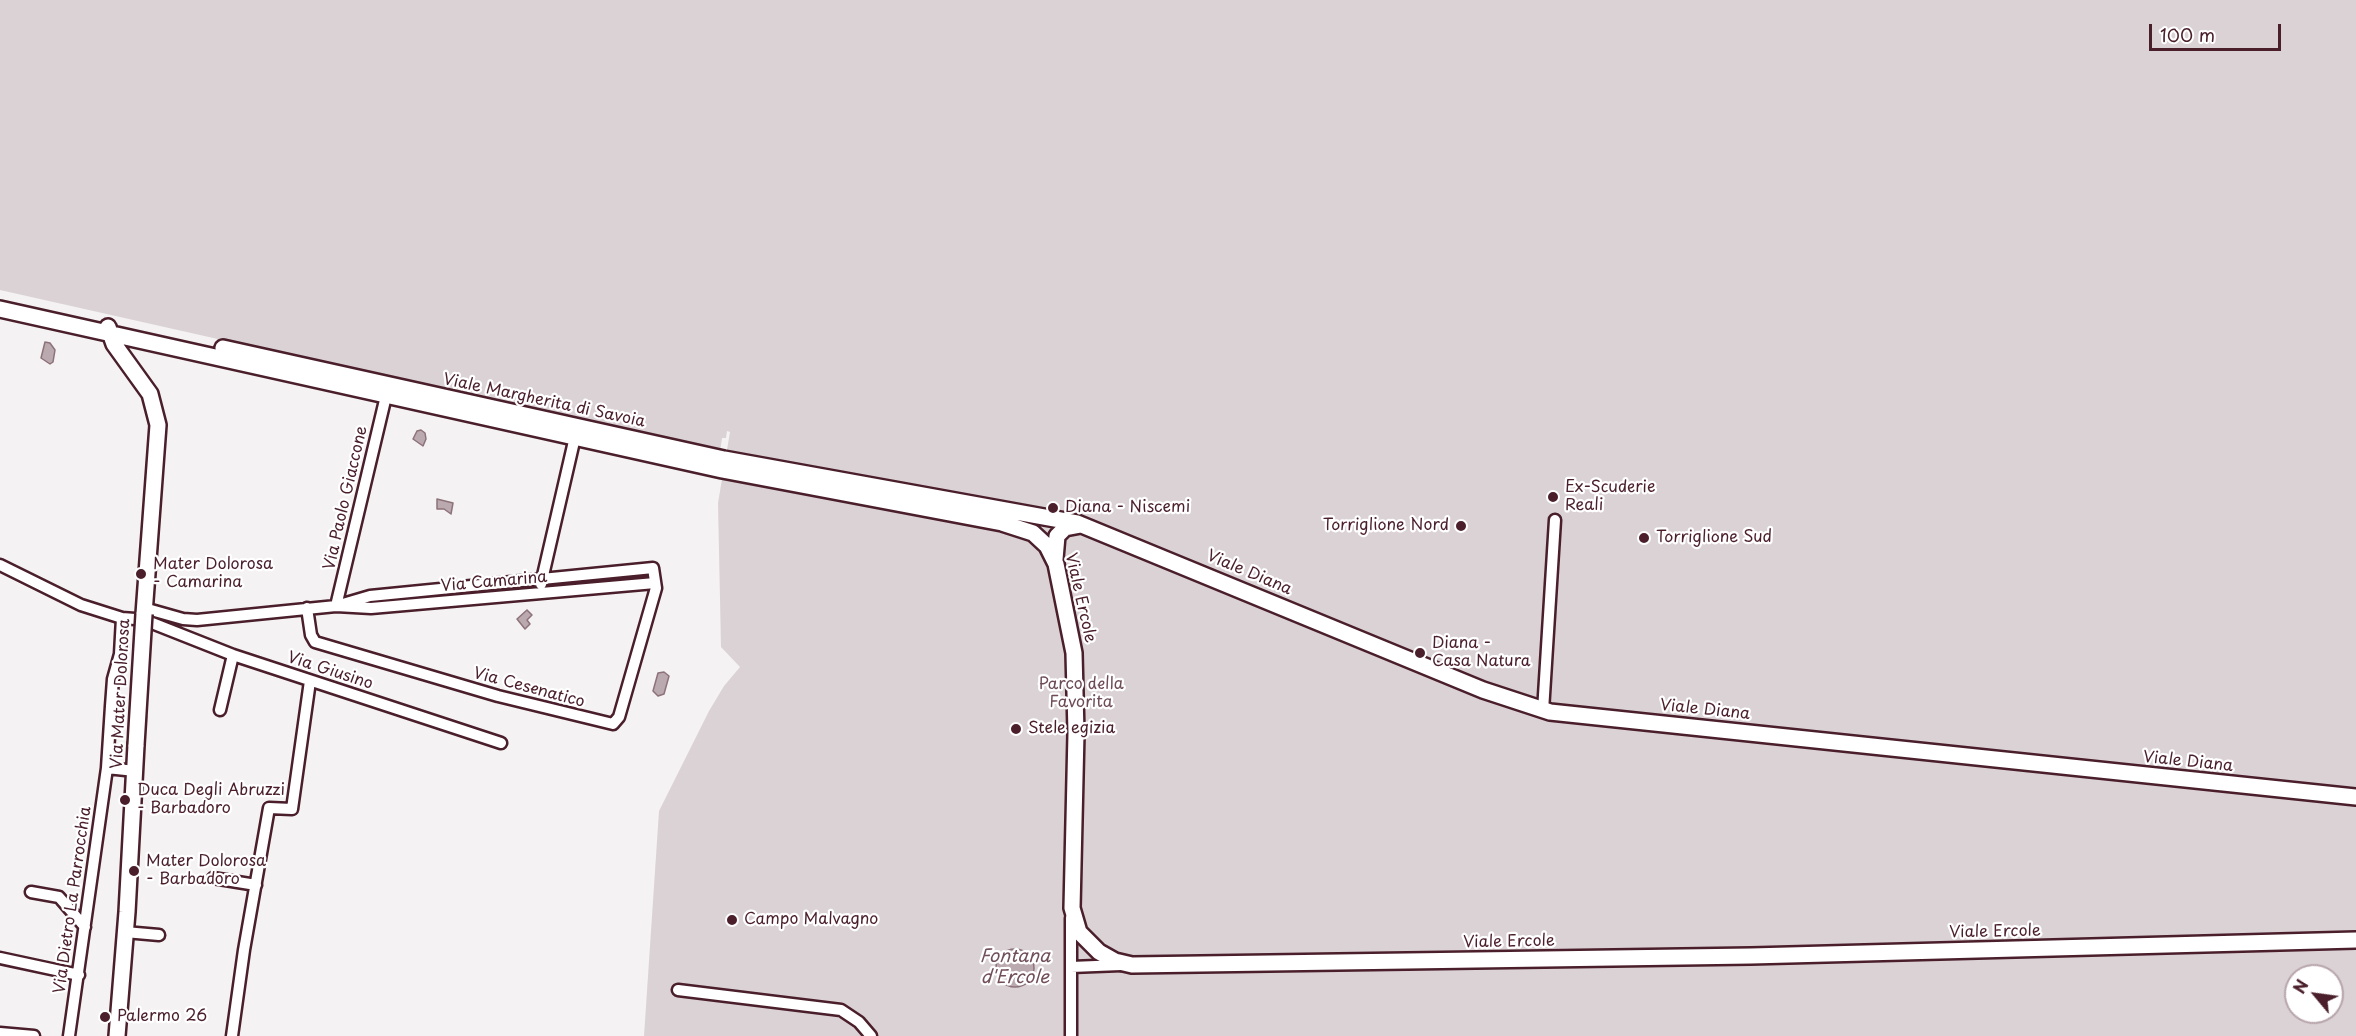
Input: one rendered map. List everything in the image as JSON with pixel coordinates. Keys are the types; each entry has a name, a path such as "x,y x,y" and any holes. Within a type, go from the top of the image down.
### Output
{"street":[{"name":"Viale Margherita di Savoia","path":"0,299 386,396 731,472 1002,523 1022,528 1037,536"},
{"name":"Viale Margherita di Savoia","path":"0,309 109,326 724,459 1084,525"},
{"name":"Via Mater Dolorosa","path":"109,326 128,362 150,394 158,425 117,1036"},
{"name":"Via Paolo Giaccone","path":"336,606 386,396"},
{"path":"542,593 541,579 575,437"},
{"path":"1543,711 1555,520"},
{"path":"1056,564 1057,536 1072,525 1084,525"},
{"name":"Viale Diana","path":"1084,525 1483,690 1543,711 2356,797"},
{"name":"Viale Ercole","path":"1037,536 1050,551 1056,564 1074,653 1076,712 1071,908 1079,932 1089,943 1107,957 1132,965 1751,956 2356,940"},
{"name":"Via Giusino","path":"0,565 81,604 122,618 144,616 233,655 501,743"},
{"name":"Via Camarina","path":"336,606 370,596 653,568"},
{"name":"Via Cesenatico","path":"307,608 311,635 315,642 498,696 613,724 622,706 655,591 653,568"},
{"name":"Via Camarina","path":"144,616 197,620 307,608 336,606 371,608 655,583"},
{"name":"Via Dietro La Parrocchia","path":"69,1036 107,768 113,679 120,654 122,618"},
{"path":"220,710 233,655"},
{"path":"232,1036 269,808 292,810 310,681"},
{"path":"107,768 135,771"},
{"path":"213,878 256,885"},
{"path":"31,892 59,897 85,927"},
{"path":"1071,908 1071,1036"},
{"path":"125,932 159,935"},
{"path":"0,958 79,975"},
{"path":"1071,967 1132,965"},
{"path":"678,990 841,1010 859,1022 871,1036"},
{"path":"0,1033 34,1036"}],"green space":[{"name":"Parco della Favorita","path":"0,0 2356,0 2356,1036 644,1036 659,811 709,711 724,686 740,667 721,647 718,503 730,432 727,431 726,438 722,438 720,452 0,290"}],"water":[{"path":"45,342 50,343 55,350 53,362 50,364 41,358"},
{"path":"421,430 425,433 426,439 423,446 413,439 417,431"},
{"path":"437,499 453,503 451,514 444,509 437,509"},
{"path":"527,610 532,615 527,620 530,624 525,629 517,619"},
{"path":"664,672 669,676 664,694 658,696 653,691 658,673"},
{"name":"Fontana d'Ercole","path":"1015,949 1028,955 1034,968 1028,981 1015,987 1002,981 996,968 1002,955"}],"place":[{"name":"Ex-Scuderie Reali","path":"1553,497"},
{"name":"Diana - Niscemi","path":"1053,508"},
{"name":"Torriglione Nord","path":"1461,526"},
{"name":"Torriglione Sud","path":"1644,538"},
{"name":"Mater Dolorosa - Camarina","path":"141,574"},
{"name":"Diana - Casa Natura","path":"1420,653"},
{"name":"Stele egizia","path":"1016,729"},
{"name":"Duca Degli Abruzzi - Barbadoro","path":"125,800"},
{"name":"Mater Dolorosa - Barbadoro","path":"134,871"},
{"name":"Campo Malvagno","path":"732,920"},
{"name":"Palermo 26","path":"105,1017"}]}
